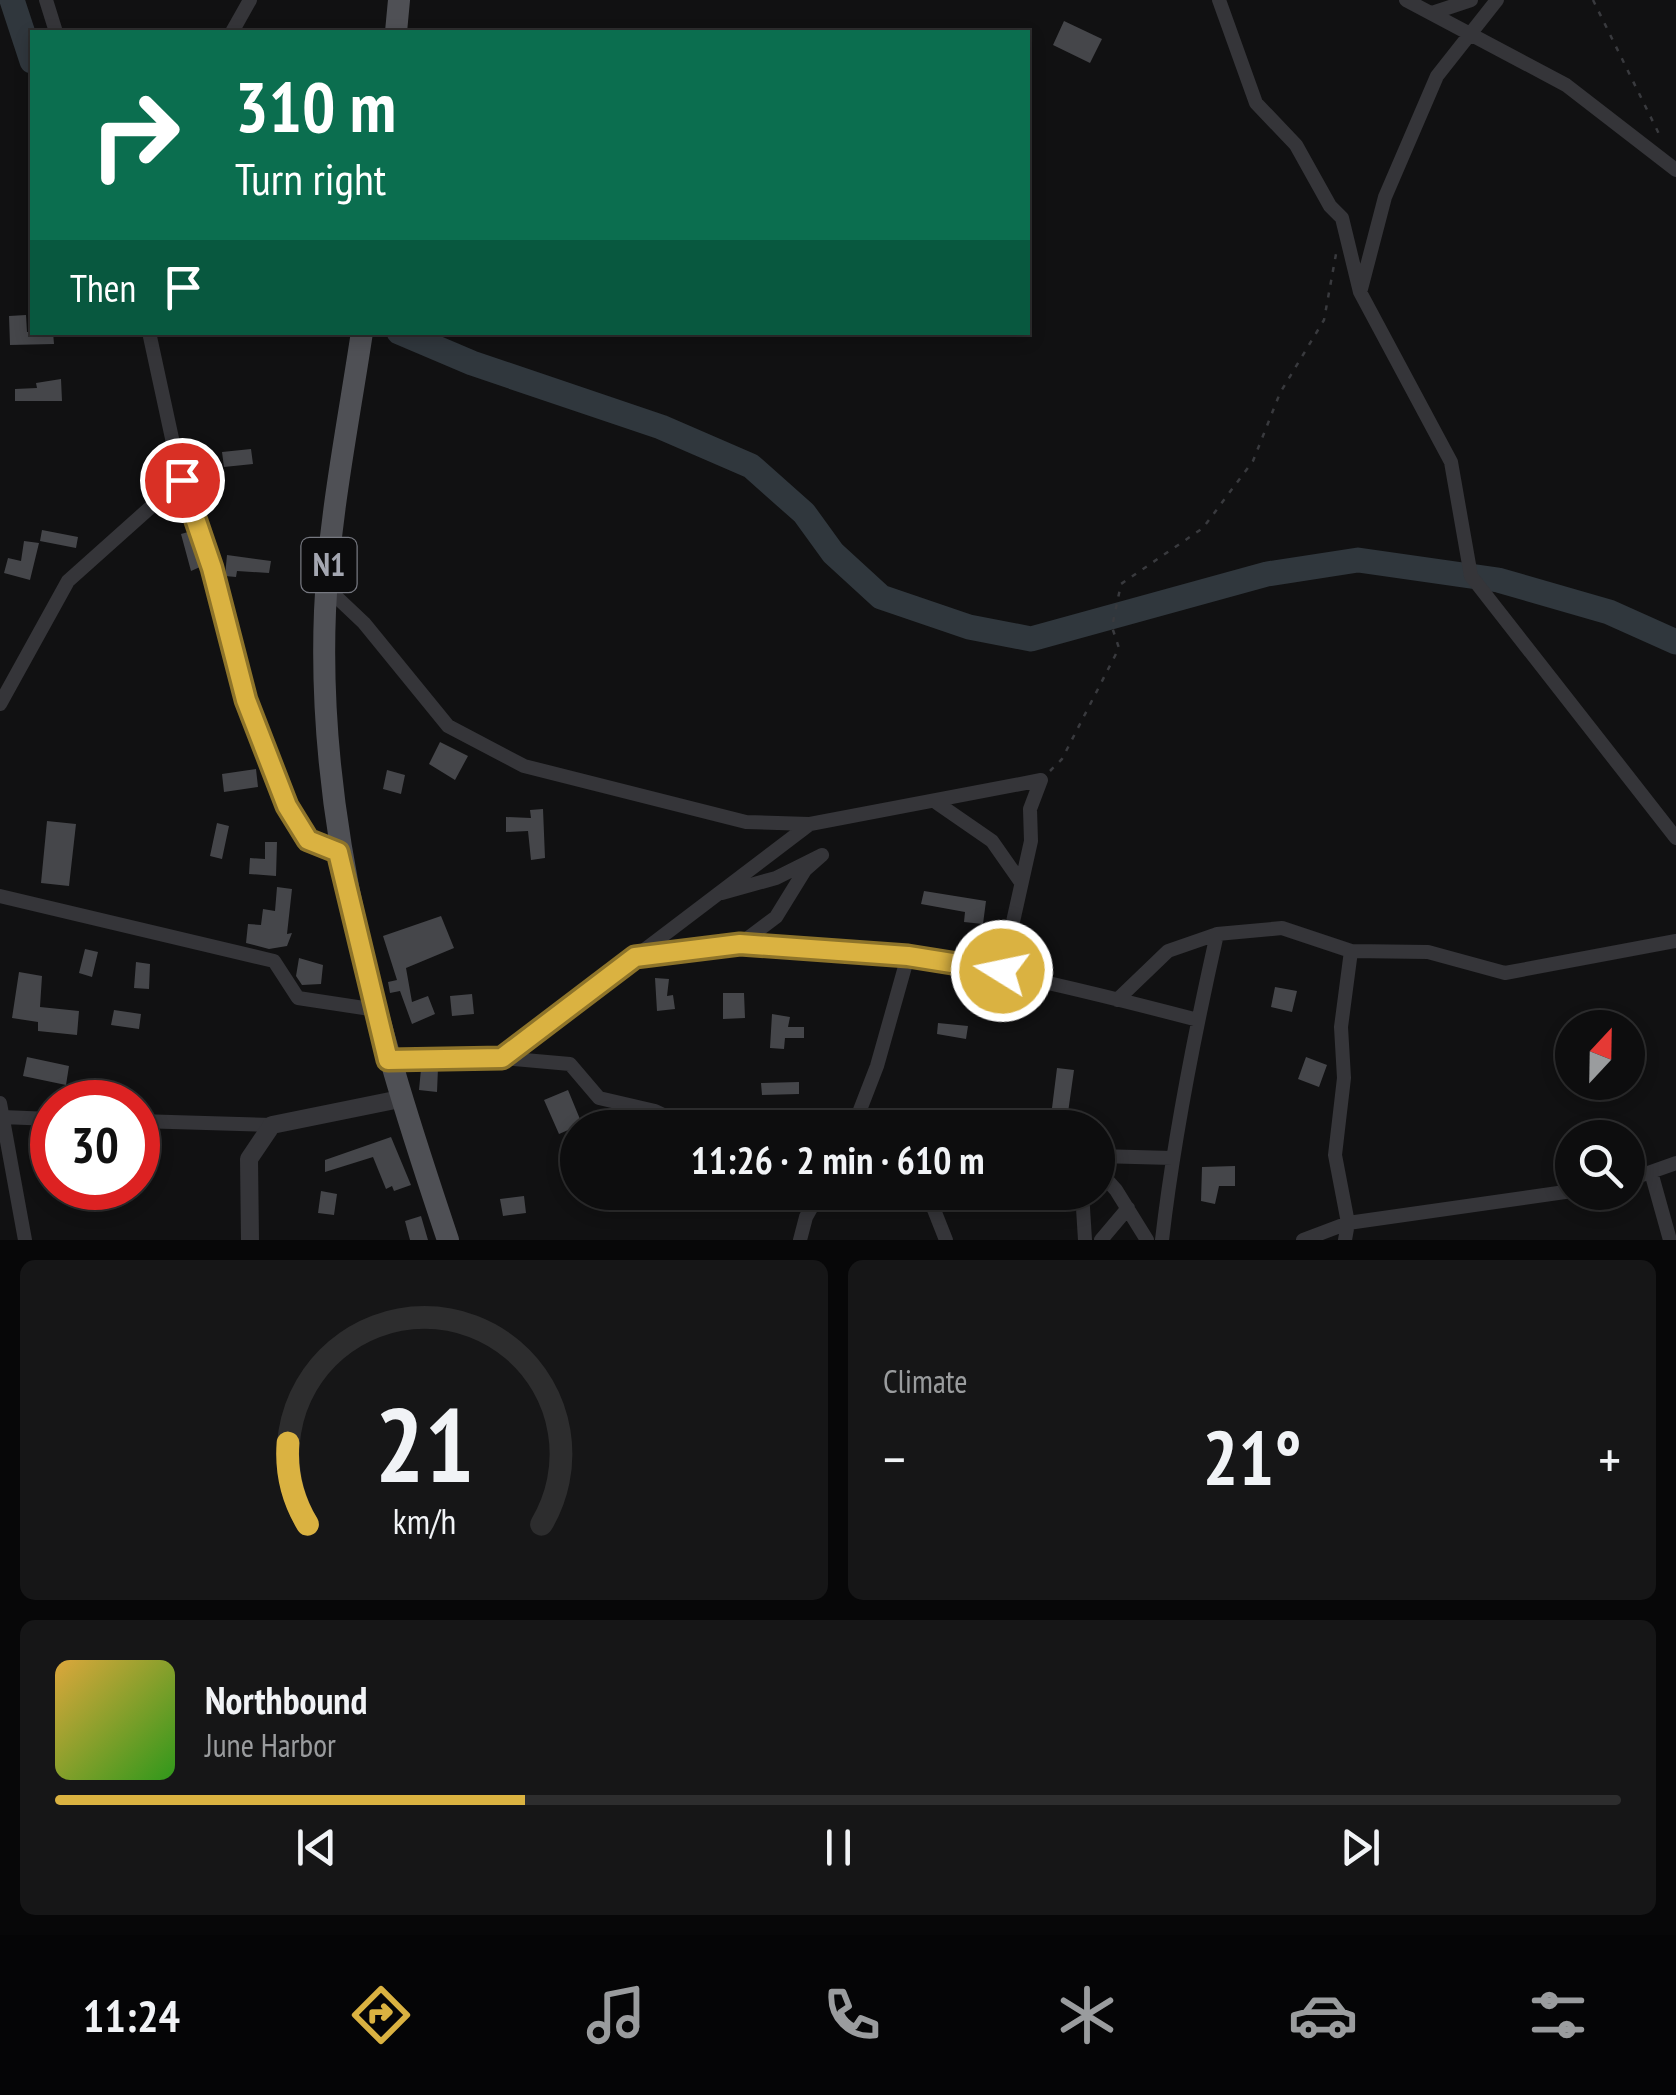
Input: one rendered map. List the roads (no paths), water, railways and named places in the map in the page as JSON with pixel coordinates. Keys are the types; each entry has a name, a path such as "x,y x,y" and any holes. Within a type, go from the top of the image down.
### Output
{"main road":[{"path":"396,30 399,0"},
{"name":"N1","path":"362,335 328,588 327,734 338,852 388,1060 448,1240"}],"street":[{"path":"46,0 55,30"},
{"path":"233,30 250,0"},
{"path":"1219,0 1256,103 1296,145 1330,206 1342,218 1360,292 1451,462 1472,576 1676,838"},
{"path":"1406,0 1566,85 1676,170"},
{"path":"1432,13 1471,0"},
{"path":"1360,292 1385,197 1436,76 1497,0"},
{"path":"150,335 182,480 212,568 246,700 287,806 308,840 338,852"},
{"path":"0,704 68,580 182,480"},
{"path":"328,588 364,623 448,726 524,766 746,822 810,824 937,803 1041,780 1030,809 1030,841 1002,971"},
{"path":"937,803 992,841 1020,882"},
{"path":"502,1058 810,824"},
{"path":"715,895 776,878 822,855 805,870 776,917 740,944"},
{"path":"0,896 274,961 298,998 377,1010"},
{"path":"1117,1000 1168,951 1217,934 1282,928 1351,951 1428,952 1505,972 1676,941"},
{"path":"1162,1240 1172,1158 1217,934"},
{"path":"635,957 740,944 908,956 1002,971 1198,1020"},
{"path":"1344,1240 1348,1223 1335,1154 1344,1078 1341,1027 1351,951"},
{"path":"860,1110 877,1066 908,956"},
{"path":"388,1060 502,1058 570,1064 600,1098 646,1110"},
{"path":"160,1122 272,1125 400,1098"},
{"path":"25,1240 1,1110 30,1115"},
{"path":"250,1240 249,1159 272,1125"},
{"path":"1115,1156 1172,1158"},
{"path":"1645,1174 1676,1163"},
{"path":"1651,1172 1670,1240"},
{"path":"1115,1192 1148,1240"},
{"path":"1303,1240 1348,1223 1555,1193"},
{"path":"1100,1240 1128,1208"},
{"path":"800,1240 812,1210"},
{"path":"934,1210 946,1240"},
{"path":"1083,1210 1084,1240"}],"waterway":[{"path":"12,0 30,55"},
{"path":"406,335 472,363 661,427 751,466 804,513 833,553 881,597 969,627 1031,639 1267,574 1358,560 1498,580 1609,612 1676,642"}]}
